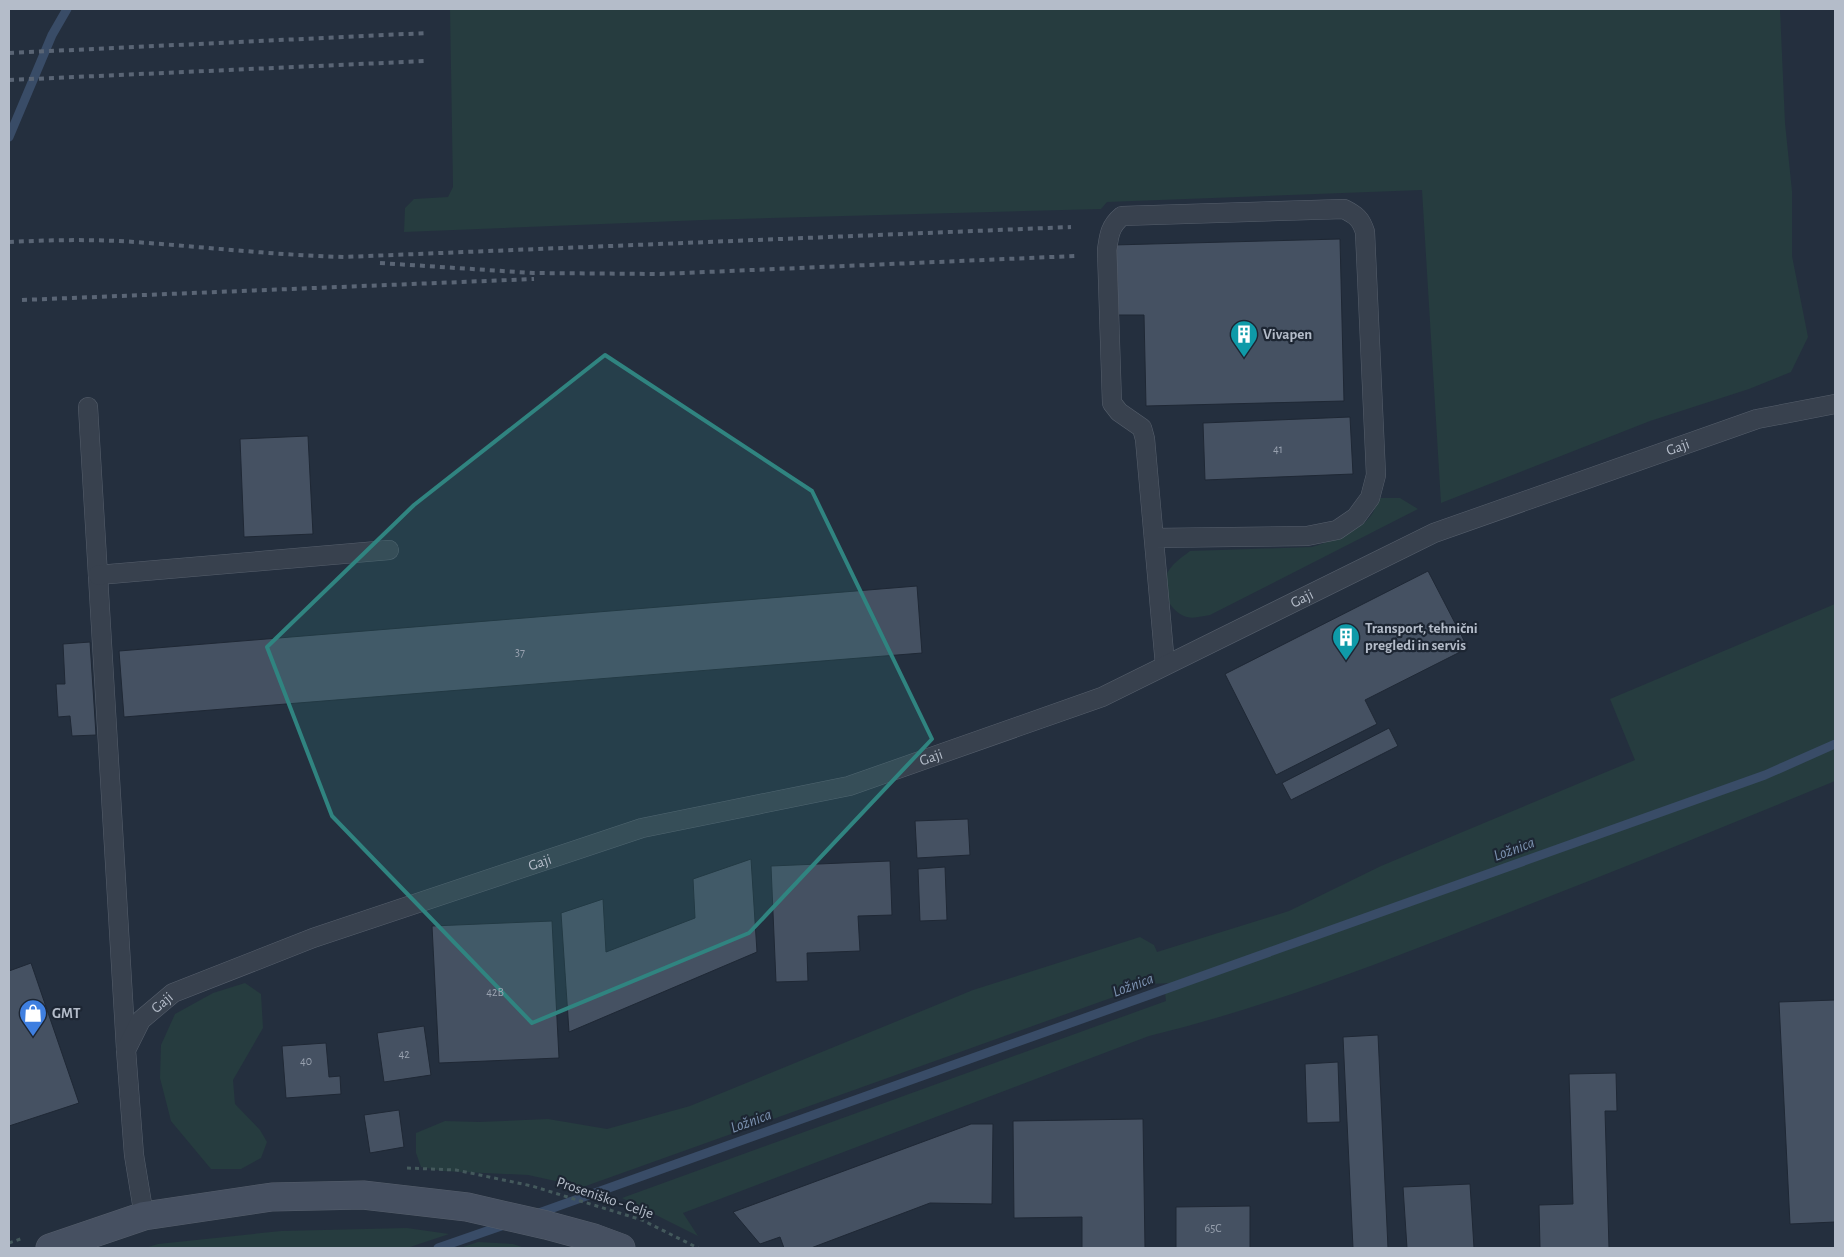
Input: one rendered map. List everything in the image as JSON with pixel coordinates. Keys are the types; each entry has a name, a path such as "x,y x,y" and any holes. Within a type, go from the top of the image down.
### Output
{"street":[{"path":"50,1248 144,1216 272,1197 363,1195 467,1207 546,1225 594,1238 621,1248"}],"lane":[{"path":"1154,538 1307,536 1336,530 1356,517 1370,498 1376,475 1365,232 1362,223 1356,215 1344,209 1122,216 1113,223 1109,234 1107,250 1112,404 1119,412 1142,428 1146,439 1154,538 1165,665"},
{"name":"Gaji","path":"126,1050 141,1020 173,993 313,938 642,828 849,786 1102,697 1434,533 1757,419 1835,404"},
{"path":"88,406 126,1050 134,1155 144,1216"},
{"path":"98,575 388,550"}],"path":[{"name":"Proseniško - Celje","path":"532,1186 642,1220 698,1248"}],"highlighted area":[{"path":"605,355 812,491 932,739 749,933 532,1023 332,816 267,647 414,505"}],"green space":[{"path":"450,9 1780,9 1785,123 1792,191 1792,256 1808,337 1791,372 1749,389 1650,421 1441,503 1422,190 1107,202 1101,209 703,220 404,232 405,208 414,199 448,197 453,187"},
{"path":"1378,498 1400,498 1418,509 1210,615 1196,618 1187,617 1176,611 1168,601 1165,588 1166,576 1173,565 1190,551 1312,547 1342,536 1363,524 1376,507"},
{"path":"1835,604 1835,781 1610,873 1313,987 1232,1013 1149,1036 683,1213 698,1236 622,1198 1166,1001 1165,993 1171,983 1150,984 583,1187 528,1175 443,1171 421,1167 416,1153 416,1133 445,1121 479,1122 548,1119 607,1129 690,1106 973,990 1140,937 1154,945 1157,952 1289,911 1381,866 1635,760 1610,699"},
{"path":"245,983 261,994 263,1028 233,1080 235,1104 260,1130 267,1142 261,1158 241,1169 211,1169 171,1121 160,1078 161,1045 175,1014 213,993"},
{"path":"407,1228 449,1234 407,1248 145,1248 158,1244 281,1231"},
{"path":"478,1242 513,1244 525,1248 460,1248"}],"building":[{"name":"Vivapen","path":"1340,239 1344,401 1146,406 1144,315 1115,315 1113,245"},
{"path":"1350,417 1353,474 1205,480 1203,423"},
{"path":"308,436 313,534 244,537 240,439"},
{"name":"Transport, tehnični pregledi in servis","path":"1428,571 1468,648 1365,700 1377,724 1276,775 1225,674"},
{"path":"917,586 922,653 124,717 119,651"},
{"path":"90,642 96,735 72,736 70,716 58,717 56,684 65,684 63,644"},
{"path":"1389,728 1398,746 1291,800 1282,783"},
{"path":"968,819 970,855 917,858 915,821"},
{"path":"751,859 757,952 569,1032 561,913 603,899 606,952 695,918 693,879"},
{"path":"890,861 892,915 858,916 860,951 807,953 808,981 776,982 771,866"},
{"path":"945,867 947,920 920,921 918,869"},
{"path":"552,921 559,1058 439,1063 432,926"},
{"name":"GMT","path":"31,963 79,1103 9,1126 9,971"},
{"path":"1835,1000 1835,1222 1790,1224 1779,1002"},
{"path":"424,1026 431,1075 384,1082 377,1033"},
{"path":"1378,1035 1388,1248 1353,1248 1343,1037"},
{"path":"326,1043 329,1077 340,1076 341,1094 286,1098 282,1046"},
{"path":"1338,1062 1340,1122 1307,1123 1305,1064"},
{"path":"1616,1073 1617,1111 1605,1111 1609,1248 1540,1248 1539,1205 1573,1204 1569,1074"},
{"path":"399,1110 404,1147 370,1153 364,1115"},
{"path":"1143,1119 1145,1248 1082,1248 1082,1217 1014,1218 1013,1121"},
{"path":"971,1124 993,1124 992,1204 930,1203 811,1248 784,1248 780,1237 760,1244 733,1212"},
{"path":"1470,1184 1474,1248 1407,1248 1403,1187"},
{"path":"1250,1206 1250,1248 1176,1248 1176,1207"}],"waterway":[{"path":"9,137 52,35 67,9"},
{"name":"Ložnica","path":"536,1214 1765,775 1835,744"},
{"name":"Ložnica","path":"438,1248 507,1224"}],"railway":[{"path":"9,53 427,33"},
{"path":"9,80 426,61"},
{"path":"9,242 119,241 266,253 344,257 1071,227"},
{"path":"380,263 533,273 660,274 1075,256"},
{"path":"22,300 534,279"}],"place":[{"name":"Vivapen","path":"1244,358"},
{"name":"Transport, tehnični pregledi in servis","path":"1346,661"},
{"name":"GMT","path":"33,1037"}]}
